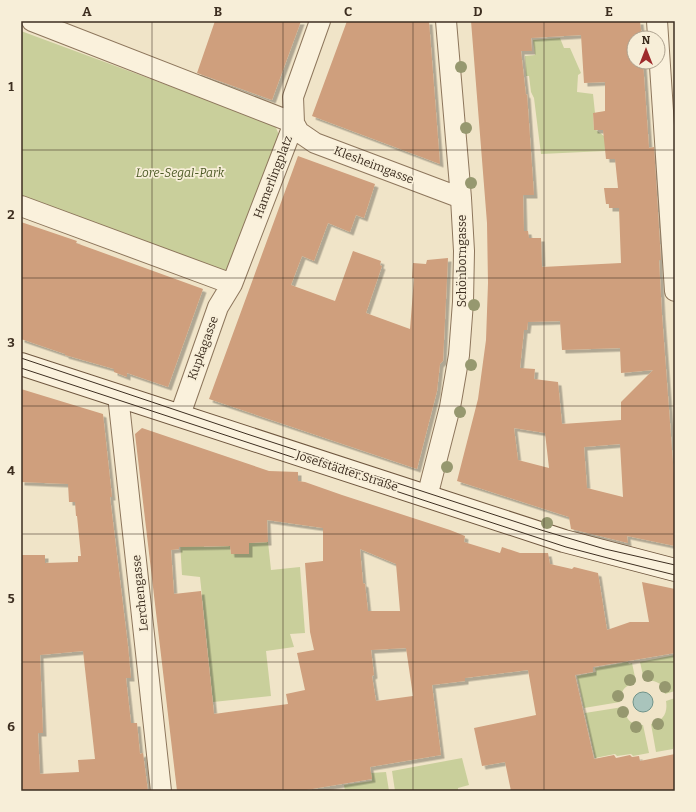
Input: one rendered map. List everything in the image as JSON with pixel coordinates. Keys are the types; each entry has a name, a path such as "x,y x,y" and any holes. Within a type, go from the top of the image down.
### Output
{"street":[{"name":"Hamerlingplatz","path":"32,21 294,123 232,284"},
{"path":"294,123 293,97 320,21"},
{"name":"Schönborngasse","path":"427,497 450,407 459,355 463,302 464,251 461,198 446,21"},
{"path":"657,21 673,235 675,291"},
{"name":"Klesheimgasse","path":"294,123 299,132 315,143 461,198"},
{"path":"21,206 232,284"},
{"name":"Kupkagasse","path":"180,415 218,307 232,284"},
{"name":"Josefstädter Straße","path":"21,364 564,541 675,570"},
{"name":"Lerchengasse","path":"118,395 161,791"}],"green space":[{"name":"Lore-Segal-Park","path":"21,31 275,125 280,138 230,275 21,197"},
{"path":"560,38 564,48 570,48 581,73 578,75 577,92 593,94 595,113 593,113 594,130 608,139 605,151 541,154 534,98 531,92 529,76 526,76 525,56 535,55 533,40"},
{"path":"177,491 200,498 204,547 230,546 231,554 249,554 249,543 268,542 271,570 300,567 305,633 290,634 294,647 266,651 271,696 213,702 200,577 182,575"},
{"path":"675,655 675,691 665,694 663,687 659,683 644,680 640,662"},
{"path":"628,662 629,664 632,663 636,682 624,689 621,694 620,702 584,708 577,676 596,672 595,668"},
{"path":"675,698 675,746 673,749 656,752 651,724 662,719 666,709 666,701"},
{"path":"623,707 629,720 635,724 643,725 649,753 633,756 631,754 617,756 615,754 595,758 585,713"},
{"path":"462,758 469,785 458,788 458,791 395,791 392,771"},
{"path":"386,772 389,791 345,791 344,785 372,781 371,773"}],"water":[{"path":"639,692 647,692 653,698 653,706 647,712 639,712 633,706 633,698"}],"building":[{"path":"215,21 301,21 272,100 197,73"},
{"path":"347,21 429,21 440,164 312,116"},
{"path":"471,21 640,21 641,30 626,30 626,70 644,70 649,148 654,147 661,260 659,260 662,315 675,490 675,546 627,536 628,543 571,529 569,517 457,481 478,399 486,340 488,283 487,223","holes":["581,35 584,83 605,82 605,111 593,113 594,130 603,130 606,159 615,159 618,188 604,188 606,204 609,204 609,208 619,208 621,263 542,267 541,238 529,238 528,231 524,231 523,195 534,195 527,94 526,95 521,51 532,51 531,38","560,321 562,350 620,348 621,373 653,370 621,402 621,420 562,424 558,382 534,379 535,369 520,368 524,330 527,330 528,322","514,428 545,433 549,468 518,460","620,444 623,497 587,488 584,447"]},
{"path":"298,156 375,184 364,218 356,215 350,232 328,223 314,261 302,256 291,285 335,301 353,251 381,261 380,265 382,266 366,313 410,329 414,278 412,278 413,263 426,264 427,260 448,258 443,361 440,364 437,391 417,469 209,399"},
{"path":"21,222 77,241 76,243 203,289 168,387 127,373 127,377 114,372 114,369 65,355 21,339"},
{"path":"21,389 103,414 112,497 110,497 131,678 126,678 131,723 137,723 140,754 143,753 148,791 21,791 21,555 45,555 45,563 78,562 78,556 81,556 75,502 69,502 68,484 21,482","holes":["83,651 95,759 78,760 79,772 40,774 38,733 43,733 40,655"]},
{"path":"142,428 269,471 298,472 298,481 450,530 465,536 464,542 500,553 502,547 520,553 548,553 550,564 572,569 574,567 598,573 607,630 630,622 649,622 642,582 675,589 675,653 593,667 593,672 575,675 594,759 614,755 616,758 630,755 632,757 639,756 640,761 675,754 675,791 511,791 505,762 482,766 474,728 536,715 528,670 465,678 465,681 432,685 441,755 370,767 372,779 306,791 177,791 135,434","holes":["267,520 323,528 323,561 305,563 310,632 314,650 297,653 305,690 286,694 288,704 214,714 201,591 174,594 171,550 179,549 179,547 230,546 231,554 249,554 249,543 268,542","360,549 396,564 400,611 368,611 365,584 363,583","406,648 413,696 376,701 372,676 374,675 371,650"]}],"tram line":[{"path":"21,358 541,530 605,549 675,565"},
{"path":"21,368 566,547 675,575"}]}
